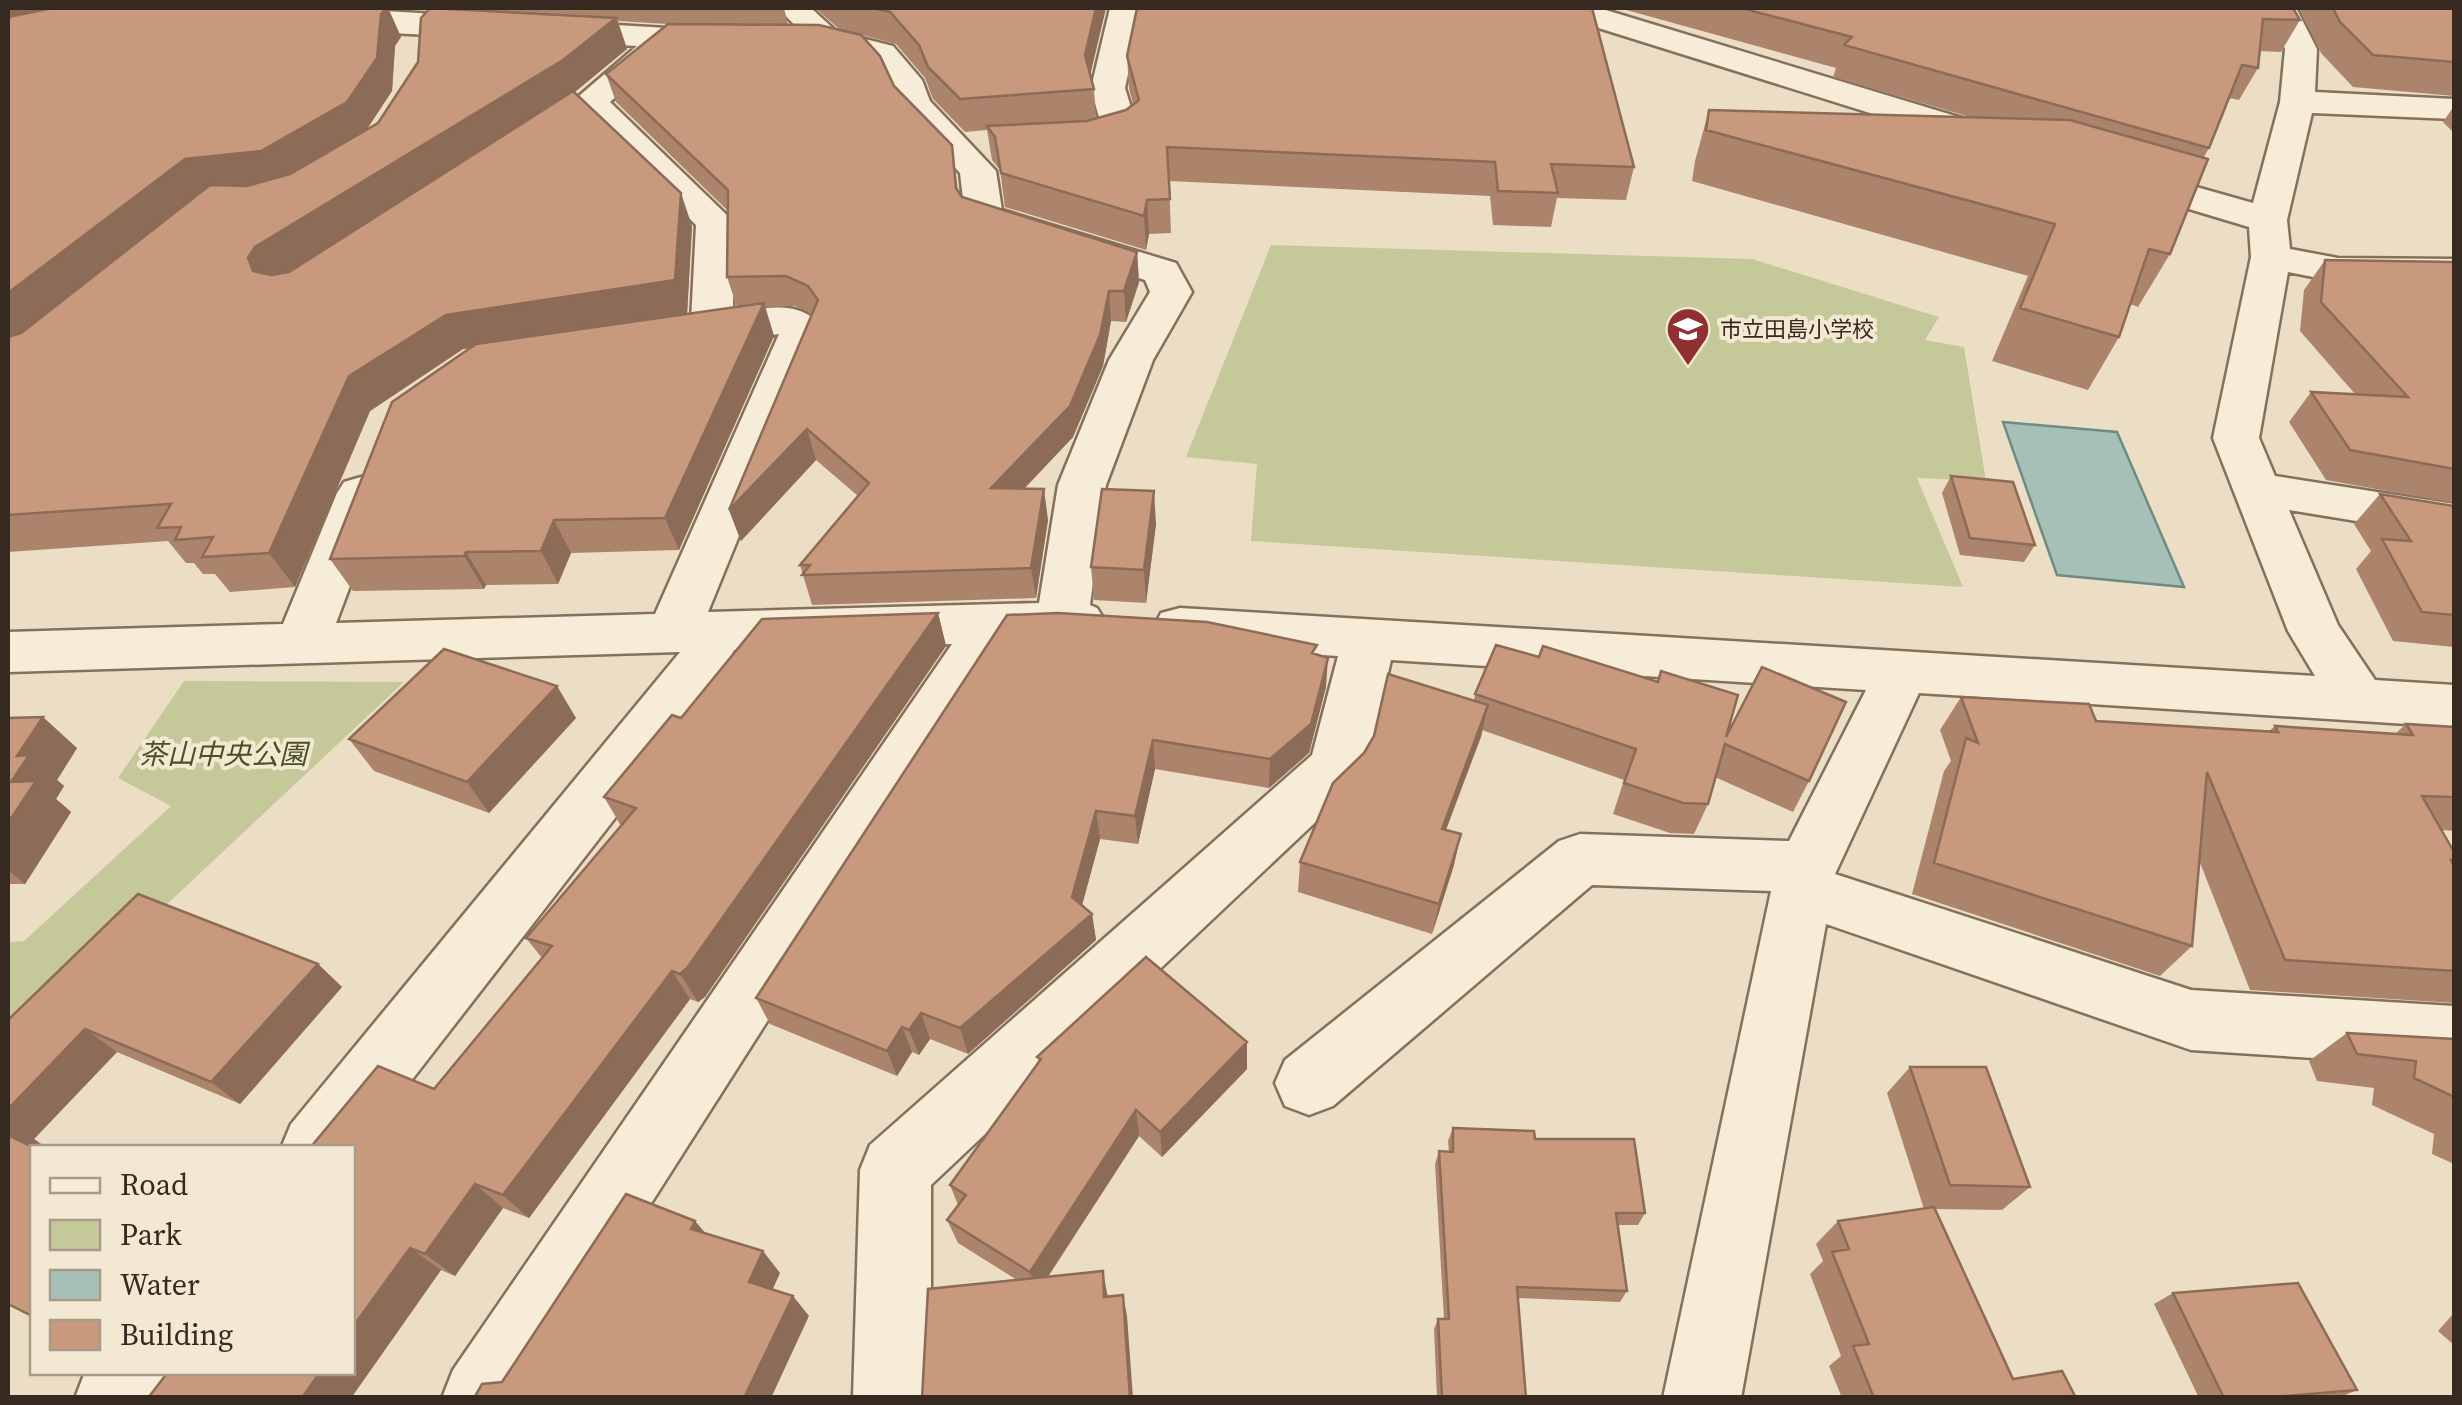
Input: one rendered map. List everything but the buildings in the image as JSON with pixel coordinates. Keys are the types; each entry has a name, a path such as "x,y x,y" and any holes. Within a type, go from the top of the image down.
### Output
{"street":[{"path":"350,8 345,17 353,21 706,38"},
{"path":"954,147 1097,139 1120,130 1108,88 1126,8"},
{"path":"1568,8 1792,81 2021,148"},
{"path":"2280,8 2301,49 2297,102 2236,438 2314,631 2358,699"},
{"path":"415,61 415,46 436,24"},
{"path":"802,28 881,54 905,80 914,105 978,171 984,218 1162,272 1170,292 1132,360 1082,485 1062,620"},
{"path":"667,38 574,112 714,222 712,330"},
{"path":"2297,102 2454,109"},
{"path":"2097,170 2270,238 2338,270 2454,271"},
{"path":"318,1145 700,670 692,633 802,329 778,318 654,338"},
{"path":"302,644 374,461"},
{"path":"2256,490 2454,520"},
{"path":"8,652 1062,620 2454,706"},
{"path":"482,1398 995,622"},
{"path":"892,1398 895,1170 1338,766 1368,638"},
{"path":"1702,1398 1804,878 1902,670"},
{"path":"1310,1082 1580,859 1804,878 2191,1020 2454,1037"},
{"path":"114,1398 132,1375"}],"green space":[{"path":"1271,245 1752,259 1939,317 1925,340 1964,347 1986,481 1917,478 1963,587 1251,541 1257,464 1186,457"},
{"name":"茶山中央公園","path":"184,681 404,682 8,1053 8,942 24,941 171,806 118,778"}],"water":[{"path":"2003,422 2117,432 2184,587 2057,575"}],"place":[{"name":"市立田島小学校","path":"1688,367"}]}
